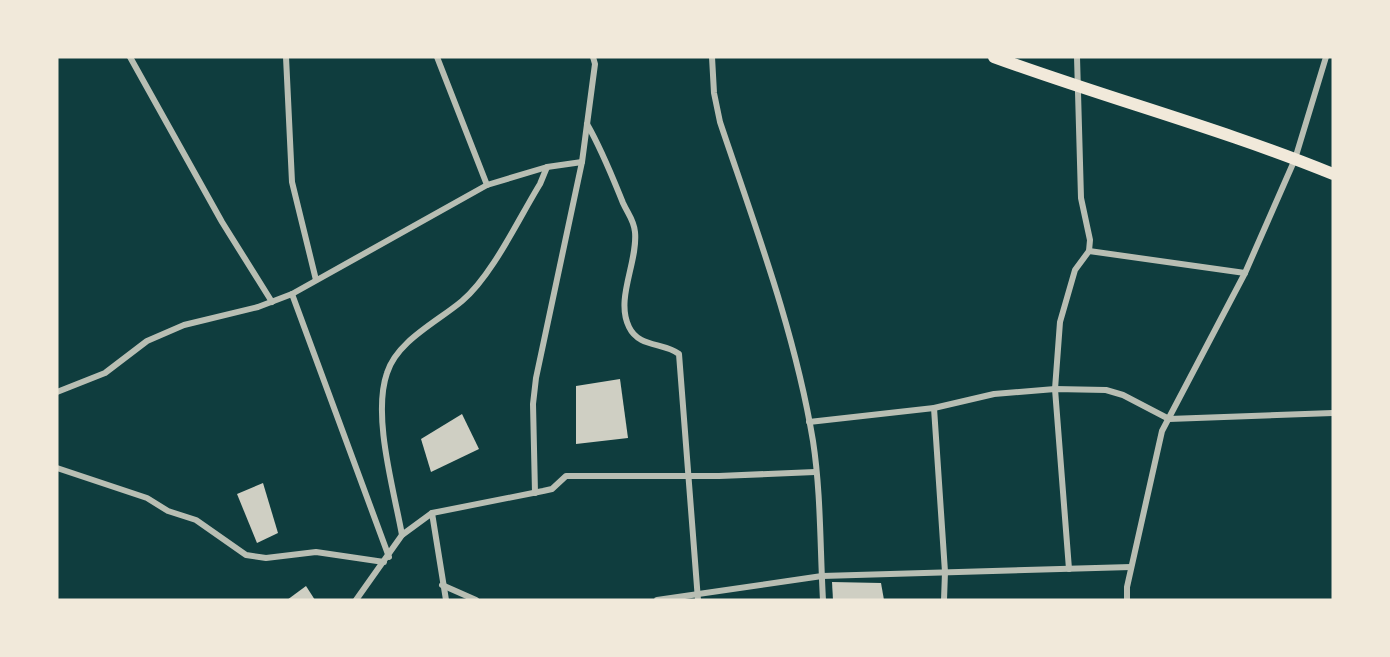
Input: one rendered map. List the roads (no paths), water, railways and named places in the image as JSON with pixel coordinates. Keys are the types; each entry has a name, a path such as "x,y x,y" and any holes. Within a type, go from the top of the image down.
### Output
{"main road":[{"path":"994,57 1077,88 1295,159 1333,174"}],"street":[{"path":"130,57 222,222 272,302"},
{"path":"286,57 292,182 316,280"},
{"path":"437,57 487,185"},
{"path":"535,494 533,404 536,378 582,162 595,64 593,57"},
{"path":"712,57 714,93 720,122 793,349 809,422 815,472 823,600"},
{"path":"1069,569 1056,388 1060,322 1076,270 1089,251 1087,224 1081,198 1077,57"},
{"path":"1127,600 1131,567 1156,450 1168,419 1245,273 1295,159 1326,57"},
{"path":"587,124 604,153 624,206 634,222 634,261 625,307 628,326 638,340 671,348 679,354 698,597"},
{"path":"57,392 105,373 147,341 184,325 272,302 292,294 487,185 547,167 582,162"},
{"path":"402,535 381,417 382,394 387,372 399,352 464,300 481,280 540,184 547,167"},
{"path":"1089,251 1245,273"},
{"path":"292,294 386,560"},
{"path":"809,422 934,408 994,394 1056,388 1106,390 1123,394 1168,419 1333,413"},
{"path":"934,408 945,573 944,600"},
{"path":"57,468 147,498 168,511 196,520 246,555 266,558 315,552 386,560"},
{"path":"356,600 402,535 432,513 535,494 552,489 566,476 688,476 815,472"},
{"path":"432,513 446,600"},
{"path":"657,600 698,597 822,576 1131,567"},
{"path":"442,585 476,600"}]}
